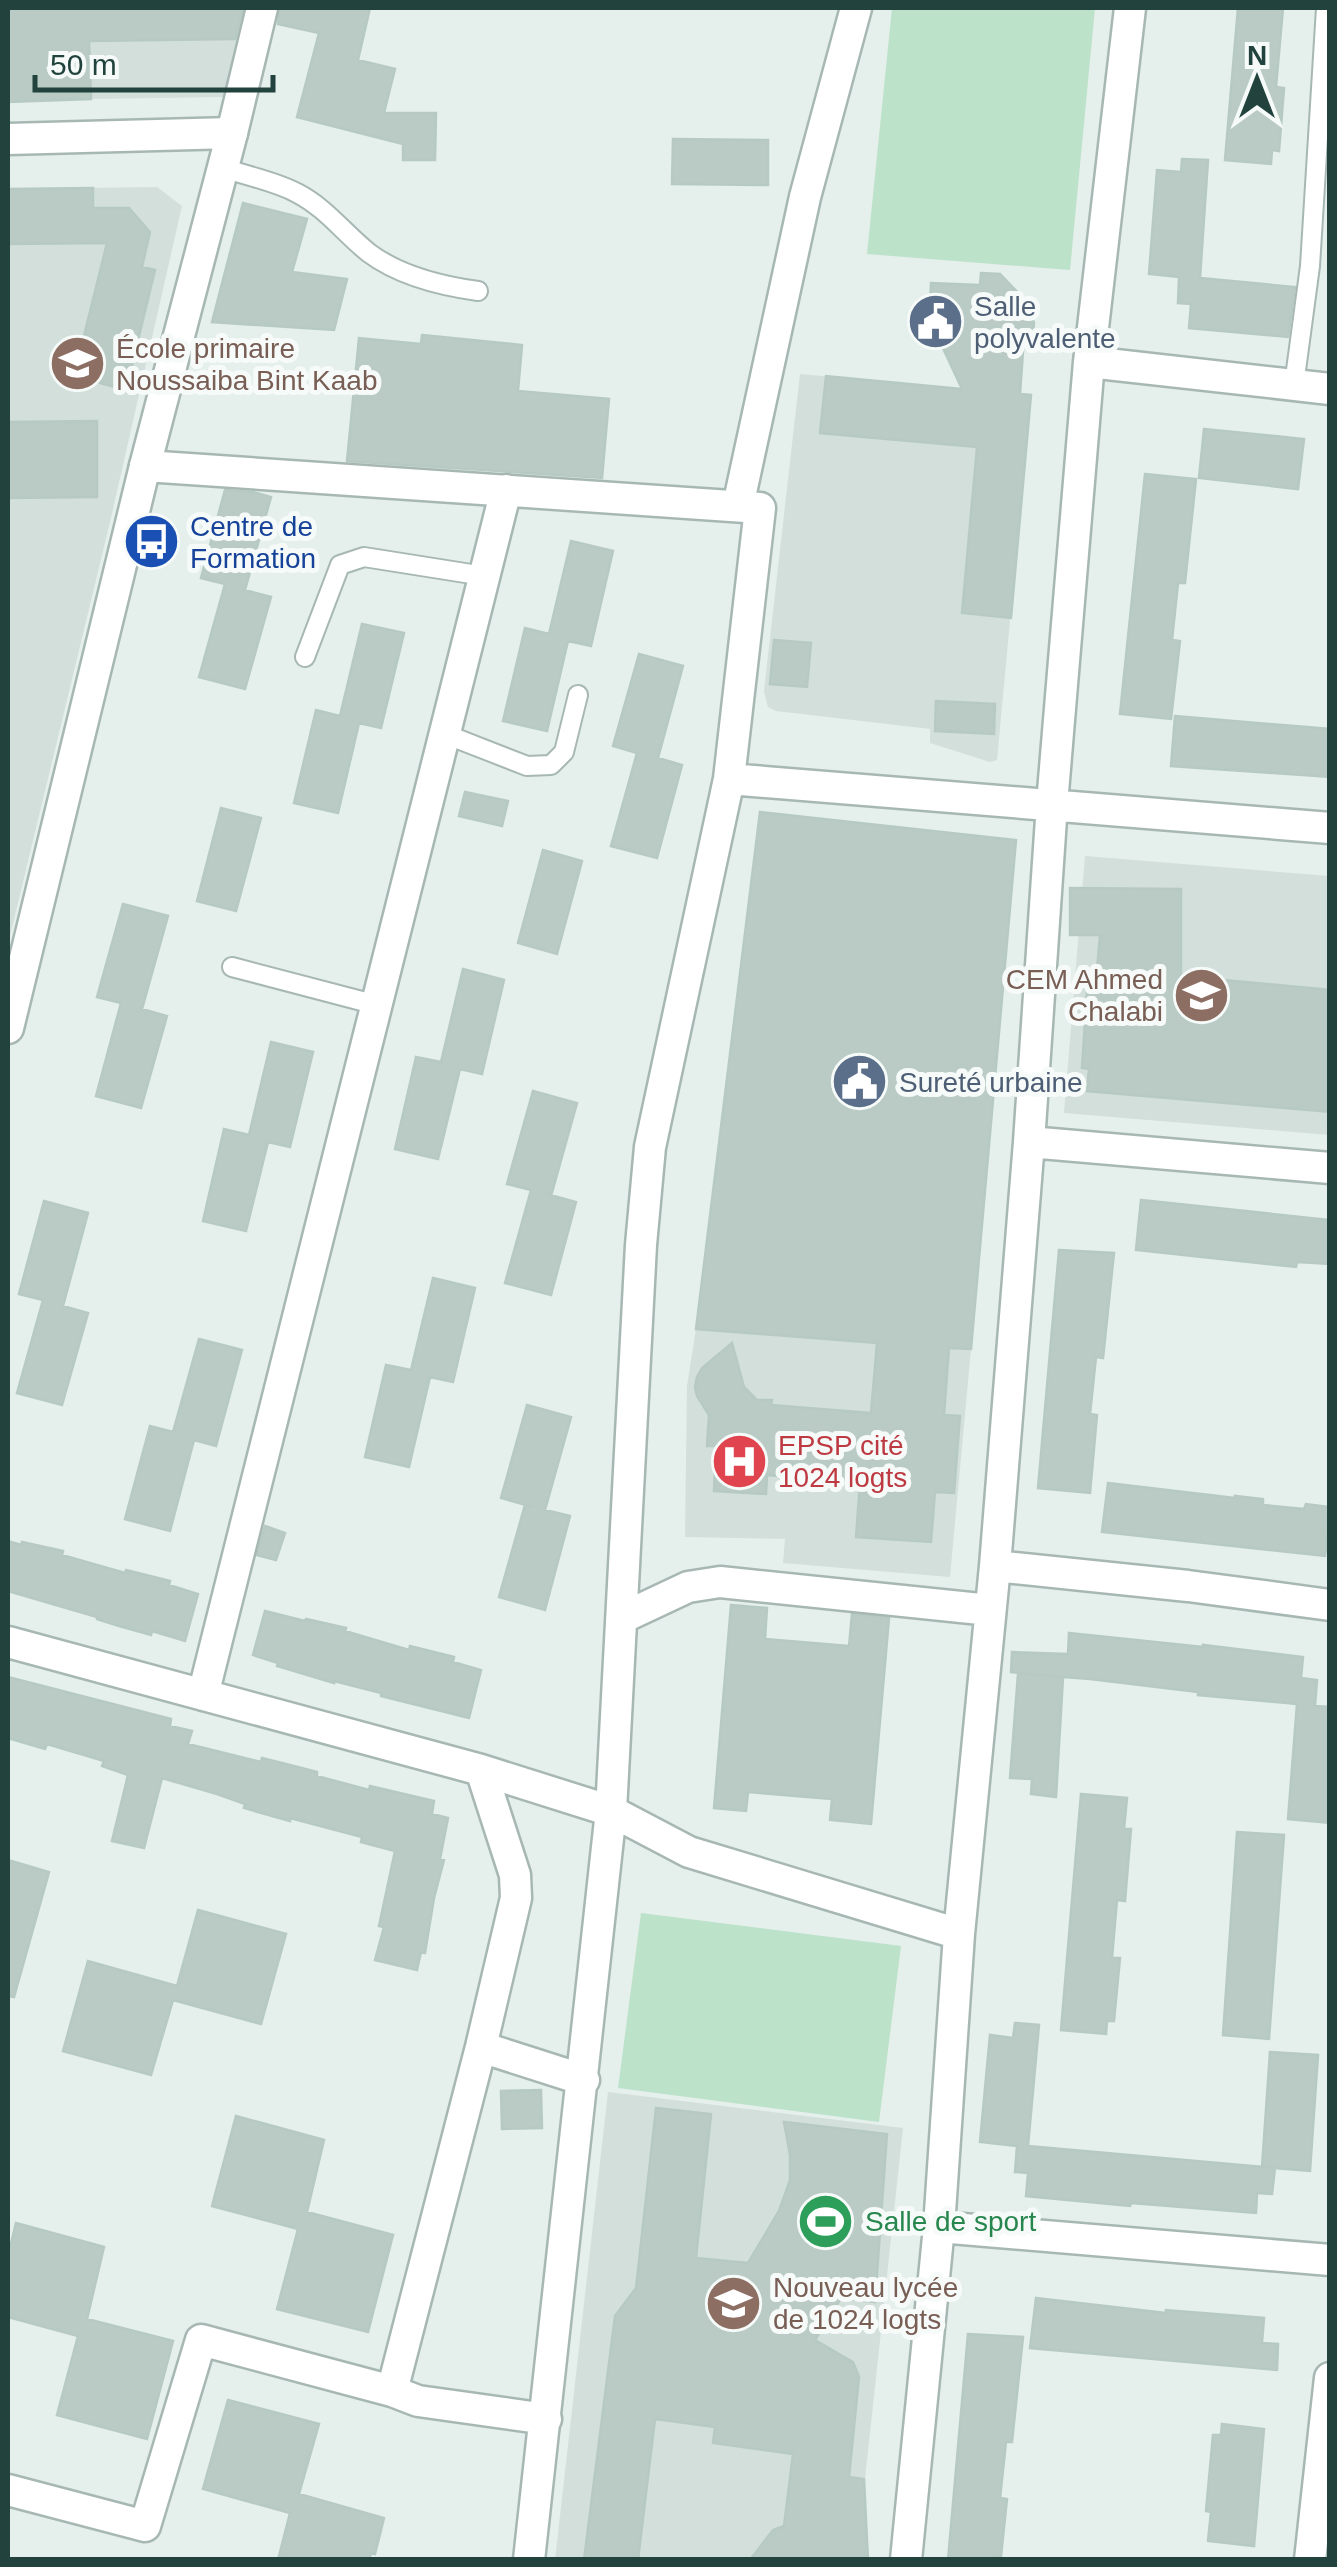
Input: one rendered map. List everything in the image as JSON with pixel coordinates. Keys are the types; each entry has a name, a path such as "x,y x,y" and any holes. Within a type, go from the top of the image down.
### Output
{"street":[{"path":"8,1028 262,8"},
{"path":"738,506 805,197 856,8"},
{"path":"906,2560 939,2226 958,1934 995,1566 1088,362 1130,8"},
{"path":"8,139 232,133"},
{"path":"1088,362 1330,389"},
{"path":"145,466 760,508 730,779 650,1147 641,1245 612,1812 529,2560"},
{"path":"204,1695 506,490"},
{"path":"730,779 1330,828"},
{"path":"1029,1142 1330,1168"},
{"path":"995,1566 1330,1605"},
{"path":"622,1618 688,1587 720,1582 990,1610"},
{"path":"8,1642 481,1770 612,1812 689,1852 958,1934"},
{"path":"392,2391 516,1898 515,1876 481,1770"},
{"path":"480,2046 584,2080"},
{"path":"939,2226 1330,2260"},
{"path":"8,2490 145,2526 201,2340 418,2401 546,2419"},
{"path":"1310,2560 1330,2378"}],"lane":[{"path":"1294,385 1310,266 1326,8"},
{"path":"223,168 295,192 322,208 371,254 414,277 478,291"},
{"path":"305,657 340,565 364,557 484,576"},
{"path":"445,734 527,766 551,764 564,752 578,694"},
{"path":"232,967 377,1005"}],"shaded area":[{"path":"88,8 248,8 226,97 91,99"},
{"name":"École primaire Noussaiba Bint Kaab","path":"157,187 182,206 8,944 8,189"},
{"path":"800,374 1031,395 997,760 990,762 930,743 930,729 768,707 764,691"},
{"name":"CEM Ahmed Chalabi","path":"1085,856 1329,876 1329,1135 1064,1113"},
{"path":"696,1329 971,1349 950,1577 783,1563 785,1539 685,1537 687,1386"},
{"name":"Nouveau lycée de 1024 logts","path":"608,2092 903,2128 865,2479 866,2559 555,2560"}],"green space":[{"path":"892,8 1095,8 1070,270 867,254"},
{"path":"641,1913 901,1946 879,2122 618,2088"}],"building":[{"path":"8,8 243,8 235,39 89,41 91,99 8,102"},
{"path":"280,8 370,8 358,60 395,69 384,113 436,113 435,160 403,160 403,144 297,117 319,33 278,24"},
{"path":"1238,8 1283,8 1276,87 1284,88 1279,151 1272,150 1271,164 1225,160"},
{"path":"673,139 768,140 768,185 672,184"},
{"path":"1182,159 1208,160 1200,278 1295,287 1288,337 1189,328 1191,304 1178,303 1179,277 1149,274 1157,170 1181,172"},
{"path":"93,188 93,208 129,208 150,232 142,267 155,270 126,390 74,376 107,243 8,244 8,189"},
{"path":"243,203 307,219 292,272 347,279 334,330 212,322"},
{"path":"981,273 1000,274 1024,299 1034,323 1033,338 1024,337 1020,394 1031,395 1011,618 962,613 977,447 820,433 826,376 962,389 935,331 929,331 931,283 980,285"},
{"path":"422,335 522,345 518,391 609,399 602,478 347,461 359,338 421,344"},
{"path":"97,421 97,497 8,498 8,422"},
{"path":"1204,429 1304,439 1298,489 1199,478"},
{"path":"1145,474 1196,479 1185,583 1178,583 1172,640 1180,641 1171,719 1120,714"},
{"path":"225,490 271,497 245,590 271,597 245,689 199,677 225,584 201,578"},
{"path":"571,541 613,551 591,646 568,641 547,731 503,721 525,628 549,634"},
{"path":"362,624 404,633 381,728 359,723 338,813 294,803 316,710 340,716"},
{"path":"774,640 811,643 807,687 770,684"},
{"path":"639,654 683,666 658,758 682,765 657,858 611,846 637,753 613,746"},
{"path":"936,701 995,704 994,734 935,731"},
{"path":"1175,716 1330,729 1330,777 1171,766"},
{"path":"465,792 508,801 502,826 459,816"},
{"path":"221,808 261,818 236,911 197,901"},
{"name":"Sureté urbaine","path":"760,812 1016,840 971,1349 949,1348 944,1415 960,1416 954,1493 935,1492 931,1542 856,1537 860,1483 767,1475 766,1494 714,1491 716,1446 707,1446 709,1415 695,1387 702,1368 732,1343 744,1387 757,1400 772,1400 771,1405 871,1413 877,1343 696,1329"},
{"path":"543,850 582,861 557,954 518,943"},
{"path":"1070,888 1181,889 1181,976 1330,990 1330,1112 1087,1091 1089,1069 1082,1068 1087,991 1095,992 1100,935 1070,935"},
{"path":"123,904 168,916 142,1009 167,1016 141,1108 96,1096 121,1003 97,997"},
{"path":"463,969 504,980 482,1074 460,1069 438,1159 395,1149 416,1057 441,1062"},
{"path":"271,1042 313,1052 290,1147 268,1142 246,1231 203,1221 224,1129 249,1135"},
{"path":"533,1091 577,1103 551,1195 576,1202 551,1295 505,1283 531,1190 507,1184"},
{"path":"1141,1200 1330,1220 1330,1264 1297,1262 1296,1267 1136,1250"},
{"path":"44,1201 88,1213 63,1306 88,1313 62,1405 17,1393 43,1300 19,1294"},
{"path":"1059,1250 1114,1253 1103,1358 1096,1357 1090,1414 1097,1415 1090,1493 1038,1488"},
{"path":"433,1278 475,1288 453,1382 430,1377 409,1467 365,1457 386,1365 411,1370"},
{"path":"199,1339 242,1350 216,1446 194,1440 170,1531 125,1519 150,1426 173,1432"},
{"path":"527,1405 571,1417 545,1510 570,1516 545,1610 499,1597 525,1505 533,1507 501,1498"},
{"path":"1108,1483 1263,1499 1263,1505 1330,1507 1325,1556 1102,1532"},
{"path":"265,1526 285,1533 276,1560 257,1555"},
{"path":"8,1541 63,1551 62,1555 170,1581 169,1585 198,1594 185,1641 119,1626 8,1591"},
{"path":"731,1605 767,1608 765,1639 849,1646 852,1614 889,1618 871,1824 830,1820 832,1799 748,1792 746,1811 714,1808"},
{"path":"265,1611 346,1628 345,1631 409,1650 410,1646 454,1657 453,1662 481,1670 469,1718 334,1683 253,1655"},
{"path":"1069,1633 1303,1657 1301,1678 1317,1680 1315,1706 1330,1707 1330,1823 1288,1819 1297,1704 1090,1679 1063,1677 1056,1797 1031,1794 1032,1779 1010,1778 1018,1674 1062,1677 1011,1672 1012,1652 1068,1654"},
{"path":"8,1677 171,1719 170,1726 192,1731 188,1744 261,1762 262,1758 286,1764 369,1790 370,1786 434,1801 432,1814 448,1818 440,1859 444,1860 425,1953 421,1952 417,1970 375,1960 395,1851 361,1842 362,1837 244,1808 245,1804 162,1778 144,1848 112,1841 128,1775 102,1766 104,1761 47,1744 45,1749 8,1738"},
{"path":"1081,1794 1127,1798 1124,1829 1131,1829 1125,1901 1117,1900 1112,1958 1120,1958 1114,2021 1107,2021 1106,2034 1061,2030"},
{"path":"1237,1832 1284,1835 1269,2039 1223,2035"},
{"path":"8,1860 49,1872 14,1997 8,1996"},
{"path":"198,1910 286,1934 261,2024 173,2000 151,2075 63,2051 88,1961 177,1986"},
{"path":"1015,2023 1039,2025 1028,2146 1275,2168 1272,2194 1257,2193 1256,2213 1026,2196 1028,2173 1015,2172 1017,2146 980,2142 990,2035 1013,2038"},
{"path":"1270,2052 1318,2055 1310,2171 1262,2167"},
{"path":"541,2090 542,2128 502,2129 501,2091"},
{"path":"656,2108 711,2114 696,2258 748,2263 779,2211 790,2180 784,2122 887,2134 875,2302 841,2298 815,2340 853,2362 859,2377 849,2477 864,2479 868,2560 750,2560 773,2530 784,2526 793,2454 713,2443 715,2427 655,2419 638,2560 584,2560 615,2316 636,2288"},
{"path":"236,2116 324,2140 307,2212 393,2235 368,2332 277,2309 298,2229 212,2206"},
{"path":"16,2223 104,2247 87,2319 173,2341 147,2439 57,2415 78,2336 8,2317 8,2256"},
{"path":"1036,2298 1166,2313 1264,2318 1262,2343 1278,2344 1277,2370 1030,2348"},
{"path":"968,2334 1023,2337 1012,2442 1006,2442 1000,2498 1007,2499 1001,2556 994,2556 994,2560 948,2560"},
{"path":"228,2400 319,2424 299,2494 384,2518 375,2554 371,2553 369,2560 278,2560 290,2513 203,2489"},
{"path":"1222,2424 1264,2429 1254,2546 1208,2541 1211,2512 1206,2511 1213,2435 1221,2435"}],"place":[{"name":"Salle polyvalente","path":"935,322"},
{"name":"École primaire Noussaiba Bint Kaab","path":"77,364"},
{"name":"Centre de Formation","path":"151,542"},
{"name":"CEM Ahmed Chalabi","path":"1202,995"},
{"name":"Sureté urbaine","path":"860,1082"},
{"name":"EPSP cité 1024 logts","path":"739,1461"},
{"name":"Salle de sport","path":"826,2221"},
{"name":"Nouveau lycée de 1024 logts","path":"734,2303"}]}
